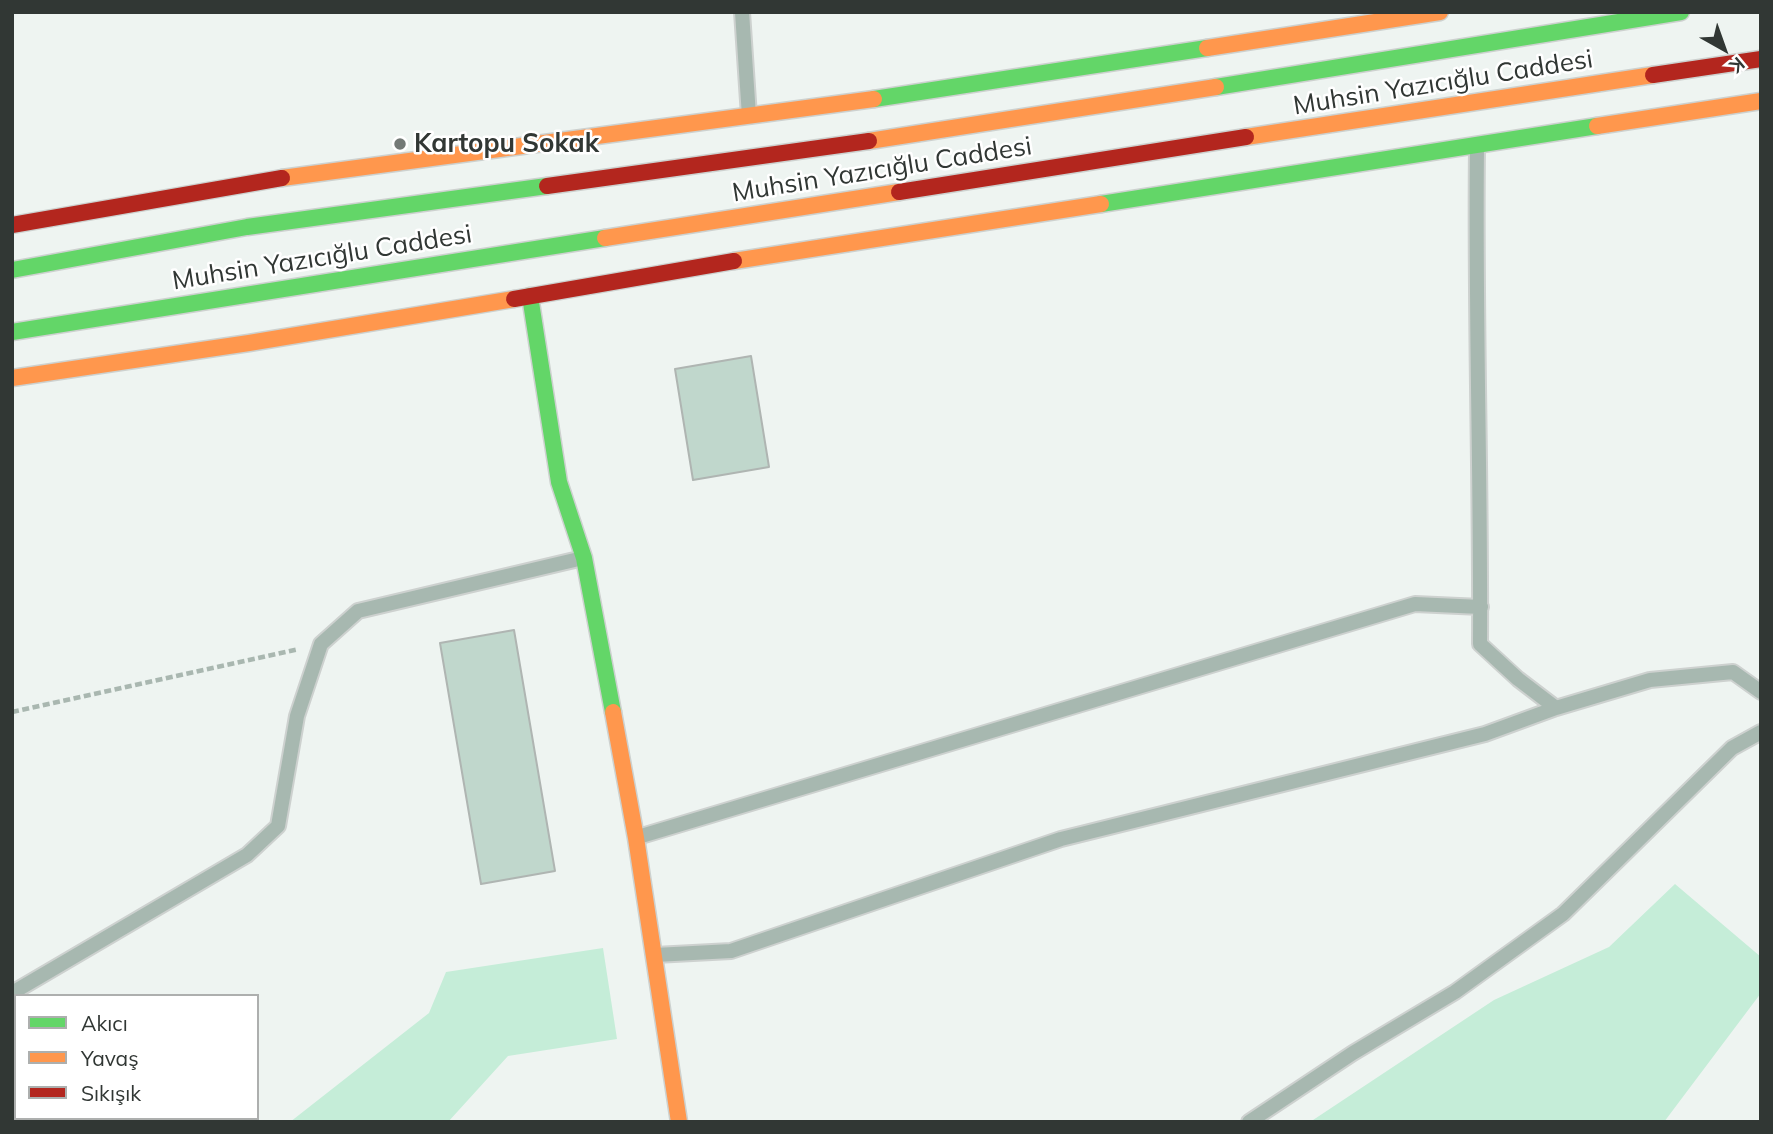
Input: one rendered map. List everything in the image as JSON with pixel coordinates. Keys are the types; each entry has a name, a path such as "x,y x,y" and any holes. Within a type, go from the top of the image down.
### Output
{"main road":[{"path":"12,225 258,181 886,98 1440,12"},
{"name":"Muhsin Yazıcığlu Caddesi","path":"12,270 247,227 937,132 1681,12"},
{"name":"Muhsin Yazıcığlu Caddesi","path":"12,332 1761,59"},
{"path":"12,378 249,343 802,250 1761,101"},
{"path":"530,296 559,482 583,558 636,838 679,1122"}],"lane":[{"path":"742,12 749,116"},
{"path":"1476,145 1480,644 1518,679 1556,708"},
{"path":"12,993 247,856 278,826 297,716 321,644 358,611 583,558"},
{"path":"636,838 1415,604 1480,607"},
{"path":"653,955 731,951 1061,839 1485,734 1556,708 1650,680 1733,672 1761,692"},
{"path":"1249,1122 1353,1053 1455,992 1563,914 1732,748 1761,732"}],"path":[{"path":"12,712 321,644"}],"green space":[{"path":"1675,884 1761,957 1761,993 1664,1122 1310,1122 1494,1000 1609,947"},
{"path":"603,948 617,1039 508,1056 448,1122 290,1122 429,1013 446,972"}],"building":[{"path":"751,356 769,467 693,480 675,369"},
{"path":"514,630 555,871 481,884 440,643"}],"traffic: fast":[{"path":"1216,87 1681,12"},
{"path":"874,99 1207,48"},
{"path":"1101,204 1597,126"},
{"path":"12,270 247,227 547,186"},
{"path":"12,332 605,238"},
{"path":"530,296 559,482 584,558 613,712"}],"traffic: slow":[{"path":"1207,48 1440,12"},
{"path":"1246,137 1653,75"},
{"path":"869,141 1216,87"},
{"path":"282,178 874,99"},
{"path":"1597,126 1761,101"},
{"path":"605,238 899,192"},
{"path":"734,261 1101,204"},
{"path":"12,378 249,343 514,299"},
{"path":"613,712 636,838 679,1122"}],"traffic: jam":[{"path":"1653,75 1761,59"},
{"path":"899,192 1246,137"},
{"path":"547,186 869,141"},
{"path":"12,225 282,178"},
{"path":"514,299 734,261"}],"place":[{"name":"Kartopu Sokak","path":"400,144"}]}
